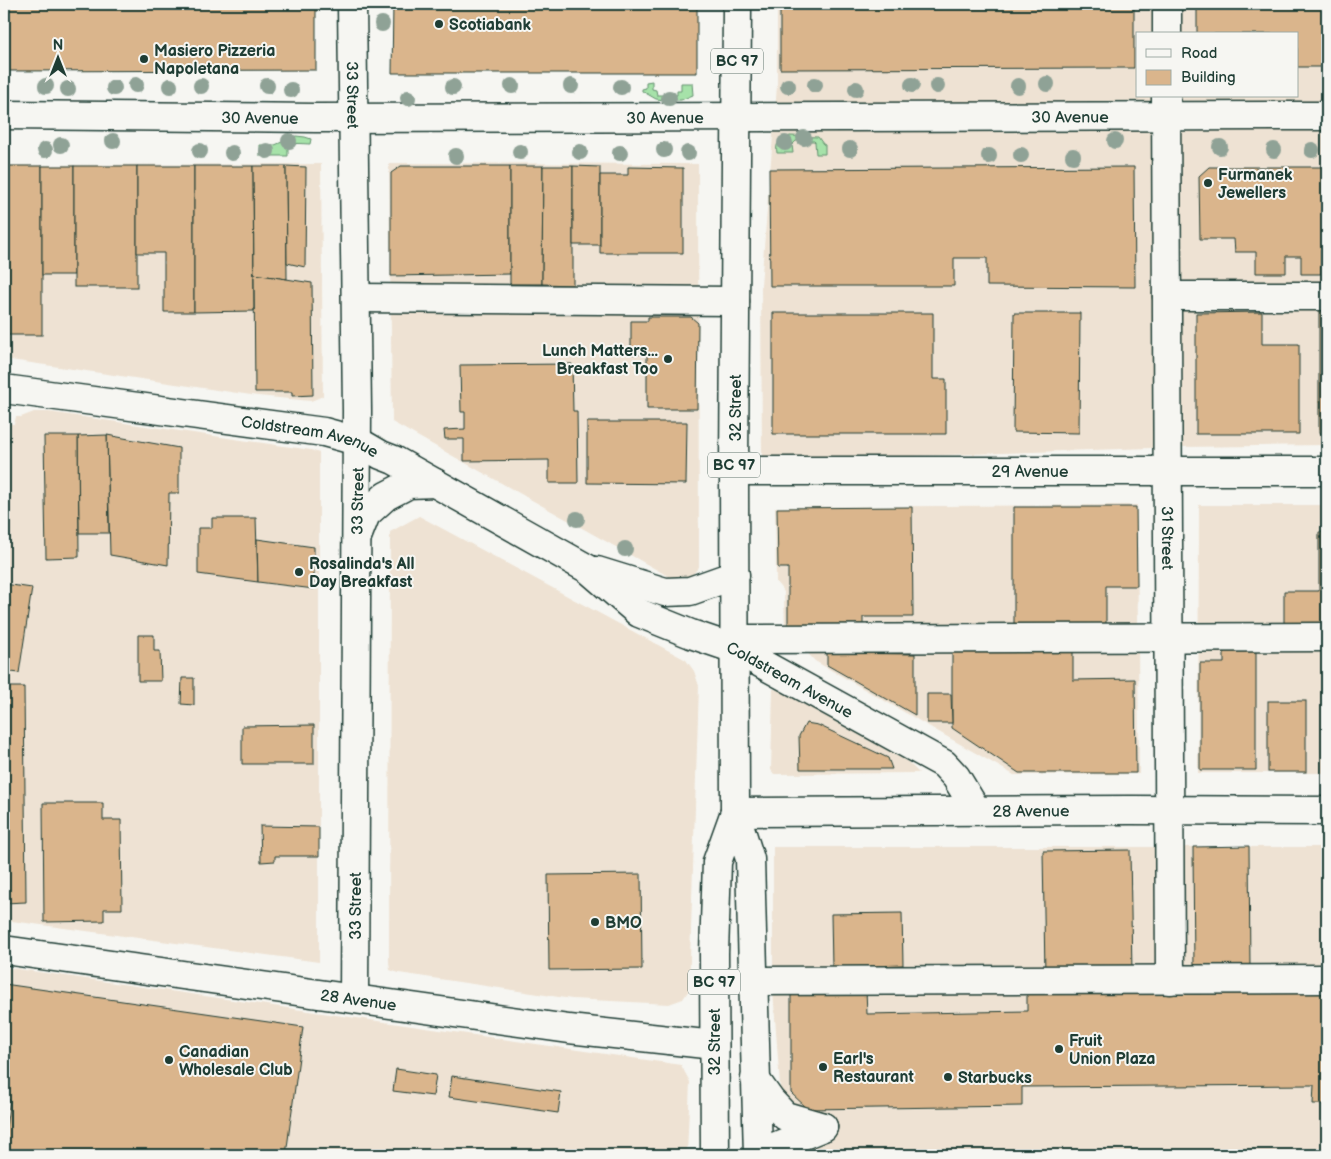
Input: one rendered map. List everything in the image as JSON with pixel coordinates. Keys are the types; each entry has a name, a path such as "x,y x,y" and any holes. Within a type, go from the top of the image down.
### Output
{"main road":[{"name":"33 Street","path":"352,4 357,441 354,998"},
{"name":"32 Street","path":"715,1155 714,1045 718,862 734,812 737,4"},
{"path":"1167,4 1167,32"},
{"name":"30 Avenue","path":"4,115 354,118 737,118 1166,107 1327,116"},
{"name":"31 Street","path":"1166,107 1170,980"},
{"path":"1167,296 1327,296"},
{"path":"356,298 735,301"},
{"name":"Coldstream Avenue","path":"4,389 324,432 357,441 588,569 639,613 735,644 944,764 956,777 976,810"},
{"name":"29 Avenue","path":"734,471 1327,471"},
{"path":"356,539 366,514 386,496 409,484 434,483"},
{"name":"Coldstream Avenue","path":"588,569 665,592 690,591 734,575"},
{"path":"735,644 1327,637"},
{"name":"28 Avenue","path":"734,812 976,810 1327,811"},
{"name":"32 Street","path":"734,812 750,859 758,1155"},
{"name":"28 Avenue","path":"4,950 570,1029 714,1045"},
{"path":"752,981 1327,980"},
{"path":"755,1079 770,1100 785,1116 823,1127 774,1148 770,1155"}],"shaded area":[{"path":"777,4 1327,4 1327,445 1181,447 762,461 761,285 777,86"},
{"path":"389,163 698,164 699,567 693,574 687,578 677,579 668,576 392,422"},
{"path":"321,164 323,396 311,401 258,396 4,359 4,165"},
{"path":"34,412 49,412 311,450 319,453 319,962 4,920 4,423 14,424 16,417"},
{"path":"1137,505 1139,774 1014,775 815,661 785,629 784,592 776,582 775,507"},
{"path":"1199,505 1327,505 1327,773 1198,773"},
{"path":"419,516 686,660 694,671 699,686 689,990 683,999 669,1004 572,999 399,973 390,970 390,532"},
{"path":"773,689 781,690 908,762 919,773 774,774 771,770"},
{"path":"773,847 1327,847 1327,1155 785,1155 773,990"},
{"path":"4,967 681,1065 690,1082 687,1155 4,1155"}],"green space":[{"path":"652,81 652,89 656,90 657,95 677,95 677,91 681,91 681,83 692,83 693,95 681,100 656,99 642,91 642,89 646,88 646,82"},
{"path":"296,136 311,139 310,144 288,143 288,156 260,156 260,145 275,145"},
{"path":"790,136 818,137 825,145 825,154 816,154 814,141 796,141 792,145 793,153 777,153 779,142"}],"building":[{"path":"4,4 316,4 316,70 4,71"},
{"path":"393,4 697,4 697,73 392,73"},
{"path":"780,4 921,4 921,9 982,8 982,4 1134,4 1134,68 780,69"},
{"path":"1197,4 1327,4 1327,67 1298,67 1298,32 1197,32"},
{"path":"4,166 42,166 42,335 4,335"},
{"path":"42,166 74,166 74,275 42,275"},
{"path":"74,166 137,166 137,287 74,287"},
{"path":"137,166 194,166 194,312 164,312 164,253 137,253"},
{"path":"194,166 253,166 254,311 194,312"},
{"path":"253,166 286,166 287,279 254,274"},
{"path":"286,166 306,167 305,267 287,263"},
{"path":"401,166 510,166 510,274 391,276 391,173"},
{"path":"510,166 543,166 542,284 510,284"},
{"path":"543,166 573,166 573,285 542,284"},
{"path":"573,166 600,167 600,245 573,245"},
{"path":"628,167 683,168 683,253 600,253 600,175 628,175"},
{"path":"1134,167 1135,287 987,286 987,258 954,258 954,286 770,286 769,169"},
{"path":"1209,167 1327,167 1327,249 1321,249 1321,274 1301,274 1301,256 1286,256 1286,273 1256,273 1256,252 1235,252 1234,239 1200,239 1199,176"},
{"path":"254,274 312,283 313,395 292,396 292,392 255,392"},
{"path":"1319,310 1327,310 1327,433 1319,433"},
{"path":"1262,312 1262,344 1299,344 1299,434 1196,434 1196,313"},
{"path":"773,313 933,313 933,379 946,379 946,434 773,434"},
{"path":"1014,313 1080,313 1079,433 1013,432"},
{"path":"648,317 691,317 698,323 697,409 647,409 647,354 631,354 631,321 648,321"},
{"path":"572,364 573,411 577,411 578,483 549,483 549,460 464,461 464,439 445,439 444,430 465,429 465,412 461,412 460,365"},
{"path":"587,422 687,422 686,484 587,483"},
{"path":"107,435 179,448 179,493 169,493 168,565 110,555"},
{"path":"107,435 109,533 79,533 78,436"},
{"path":"4,436 9,437 4,473"},
{"path":"44,436 78,436 79,557 46,558"},
{"path":"912,507 913,617 863,617 863,625 788,626 788,568 778,568 777,508"},
{"path":"1014,507 1136,507 1137,586 1106,586 1106,627 1014,627"},
{"path":"212,518 256,518 258,582 198,574 198,528 212,528"},
{"path":"1319,532 1327,532 1327,627 1284,627 1284,591 1319,591"},
{"path":"257,539 314,547 314,589 258,582"},
{"path":"4,584 32,588 19,673 4,671"},
{"path":"138,635 154,635 154,651 160,651 161,681 138,681"},
{"path":"952,649 1073,649 1073,680 1135,679 1136,773 1019,773 952,728"},
{"path":"1224,649 1256,649 1256,770 1200,770 1200,663 1224,663"},
{"path":"827,653 915,654 915,715 827,665"},
{"path":"182,678 194,678 194,705 181,704"},
{"path":"4,687 24,687 26,902 4,903"},
{"path":"927,694 951,694 952,723 927,723"},
{"path":"1268,701 1306,701 1306,772 1268,772"},
{"path":"806,723 818,725 888,758 892,769 800,769 799,736"},
{"path":"314,725 314,764 242,764 242,726"},
{"path":"43,803 103,803 103,820 121,820 122,909 104,909 104,921 44,922"},
{"path":"260,826 319,827 319,856 275,856 275,861 261,862"},
{"path":"1249,846 1250,970 1194,970 1193,847"},
{"path":"1130,850 1132,974 1045,975 1043,851"},
{"name":"BMO","path":"641,874 642,969 549,970 548,875"},
{"path":"902,913 903,965 832,967 831,914"},
{"path":"4,984 303,1027 286,1155 4,1155 10,1100 4,1099"},
{"name":"Fruit Union Plaza","path":"1327,989 1327,1104 1313,1104 1314,1085 1022,1087 1022,1106 808,1109 791,1093 791,990 866,990 867,1014 1027,1011 1027,992"},
{"path":"396,1069 436,1075 433,1096 393,1091"},
{"path":"452,1076 561,1092 558,1113 449,1097"}],"place":[{"name":"Scotiabank","path":"439,24"},
{"name":"Masiero Pizzeria Napoletana","path":"144,59"},
{"name":"Furmanek Jewellers","path":"1208,183"},
{"name":"Lunch Matters... Breakfast Too","path":"668,359"},
{"name":"Rosalinda's All Day Breakfast","path":"299,572"},
{"name":"BMO","path":"595,922"},
{"name":"Fruit Union Plaza","path":"1059,1049"},
{"name":"Canadian Wholesale Club","path":"169,1060"},
{"name":"Earl's Restaurant","path":"823,1067"},
{"name":"Starbucks","path":"948,1077"}]}
